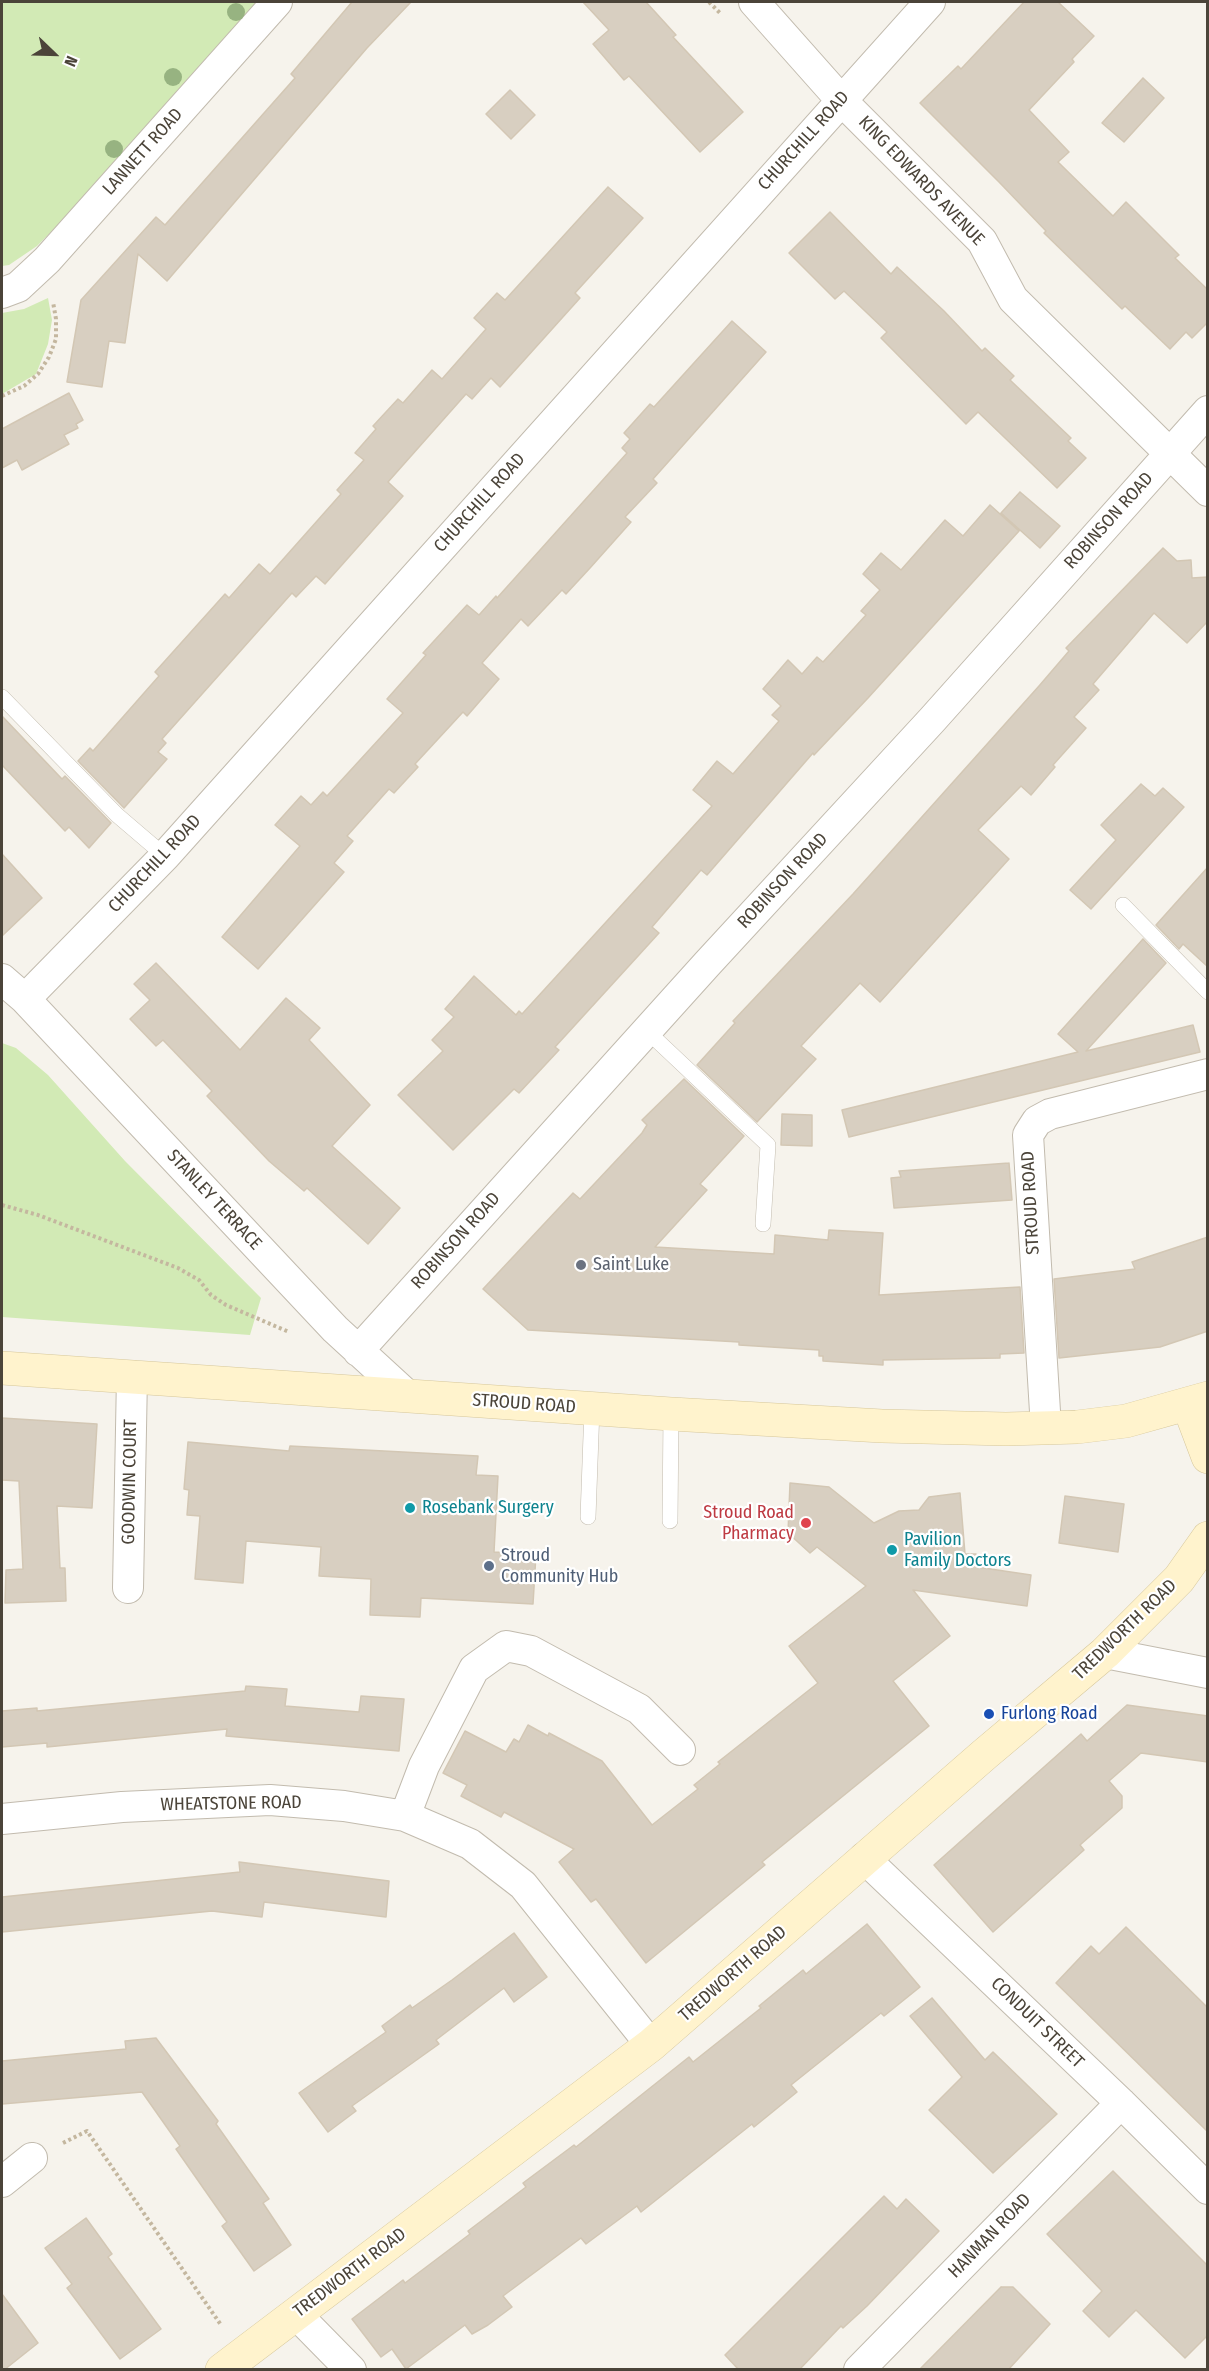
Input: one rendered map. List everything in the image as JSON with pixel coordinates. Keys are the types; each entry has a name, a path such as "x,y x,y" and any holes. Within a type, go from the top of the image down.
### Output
{"street":[{"name":"LANNETT ROAD","path":"2,293 18,287 39,268 277,2"},
{"name":"KING EDWARDS AVENUE","path":"754,2 841,100 982,241 1013,299 1208,491"},
{"name":"CHURCHILL ROAD","path":"25,999 165,856 922,10"},
{"name":"ROBINSON ROAD","path":"358,1351 932,720 1205,413"},
{"name":"STANLEY TERRACE","path":"2,979 25,999 335,1329 408,1396"},
{"name":"STROUD ROAD","path":"1046,1428 1028,1135 1037,1121 1050,1114 1208,1074"},
{"name":"STROUD ROAD","path":"2,1368 671,1414 882,1426 1046,1428 1126,1420 1198,1401"},
{"name":"GOODWIN COURT","path":"128,1588 132,1376"},
{"path":"1198,1401 1208,1457"},
{"name":"TREDWORTH ROAD","path":"232,2362 651,2045 864,1858 1106,1653 1179,1579 1208,1538"},
{"path":"405,1816 424,1766 474,1669 506,1646 531,1652 639,1709 680,1750"},
{"path":"1106,1653 1208,1673"},
{"name":"WHEATSTONE ROAD","path":"2,1819 122,1807 270,1800 344,1806 405,1816 470,1844 523,1885 651,2045"},
{"name":"CONDUIT STREET","path":"864,1858 1208,2189"},
{"name":"HANMAN ROAD","path":"859,2370 1121,2103"},
{"path":"2,2182 32,2158"},
{"path":"296,2314 351,2370"}],"lane":[{"path":"2,697 117,814 165,856"},
{"path":"1123,905 1208,992"},
{"path":"647,1031 768,1145 763,1224"},
{"path":"588,1517 592,1408"},
{"path":"670,1521 671,1414"}],"path":[{"path":"2,396 24,386 38,374 49,357 56,339 53,300 39,268"},
{"path":"2,1205 38,1215 170,1264 199,1280 211,1295 226,1305 309,1342 335,1329"},
{"path":"32,2158 87,2131 232,2362"}],"green space":[{"path":"2,2 259,2 60,223 37,246 9,265 2,266"},
{"path":"48,298 52,320 48,344 36,374 2,394 2,313 24,309"},
{"path":"2,1043 16,1048 48,1075 125,1161 261,1298 250,1335 2,1317"}],"building":[{"path":"352,2 411,2 367,48 167,281 138,254 125,343 109,341 102,387 67,382 81,300 156,217 165,225 295,78 291,74"},
{"path":"583,2 646,2 676,35 673,37 743,112 700,152 629,76 624,80 593,44 609,30"},
{"path":"1024,2 1058,2 1094,36 1072,59 1074,62 1029,110 1069,152 1058,162 1113,216 1126,202 1179,255 1175,258 1208,290 1208,322 1192,338 1186,332 1170,349 1125,306 1122,309 1044,233 1046,231 920,103 958,66 961,69"},
{"path":"1143,78 1164,98 1124,142 1102,123"},
{"path":"510,90 535,115 511,139 486,114"},
{"path":"608,187 643,218 575,293 580,298 500,387 491,378 472,399 466,394 388,482 403,496 325,584 316,576 296,597 292,593 162,739 166,743 158,752 167,759 124,808 78,761 90,748 93,751 159,676 155,672 225,594 229,598 259,564 270,574 341,494 337,490 364,460 355,453 376,429 373,426 398,399 403,403 432,370 442,379 486,329 474,318 497,293 505,300"},
{"path":"830,212 891,274 897,267 982,351 985,348 1014,376 1010,380 1071,438 1068,441 1086,458 1057,488 978,412 966,424 881,338 887,332 844,291 835,299 789,253"},
{"path":"732,321 766,352 653,479 657,483 625,517 631,522 590,568 566,594 562,590 528,626 521,619 482,663 499,679 467,716 463,712 415,764 418,767 394,793 389,789 347,836 353,841 334,863 344,872 258,969 222,937 300,846 275,825 301,796 311,805 323,792 327,796 403,713 387,699 426,655 423,653 467,605 479,615 496,596 497,598 627,453 622,448 630,439 624,433 650,404 654,407"},
{"path":"69,393 83,420 76,424 78,428 64,435 69,444 22,470 17,460 2,468 2,429"},
{"path":"1020,492 1060,526 1040,548 1001,513"},
{"path":"990,505 1019,531 868,698 814,755 813,753 707,875 701,870 652,927 659,933 555,1047 559,1050 519,1093 514,1089 453,1150 398,1095 443,1051 432,1040 454,1017 445,1009 474,976 516,1015 519,1011 522,1014 712,806 693,790 717,761 733,774 779,721 772,715 781,706 763,689 788,660 802,674 817,657 823,662 866,615 861,611 880,590 863,574 881,553 901,570 945,520 963,536"},
{"path":"1163,548 1177,561 1191,560 1192,578 1208,577 1208,621 1187,643 1154,613 1093,684 1099,690 1074,717 1086,728 1053,765 1055,767 1031,795 1021,786 978,830 1009,859 880,1002 860,983 801,1046 816,1059 757,1122 697,1065 735,1023 733,1021 853,894 1039,686 1069,651 1066,648"},
{"path":"2,716 62,779 65,776 111,823 89,848 69,827 65,831 2,765"},
{"path":"1141,784 1155,796 1163,788 1184,807 1091,909 1070,890 1116,840 1101,825"},
{"path":"2,854 42,898 2,936"},
{"path":"1208,867 1208,967 1183,944 1179,949 1156,925"},
{"path":"1143,939 1166,963 1086,1051 1193,1025 1200,1052 849,1137 842,1110 1078,1052 1058,1034"},
{"path":"156,963 240,1050 286,998 320,1028 309,1040 370,1105 332,1146 400,1208 368,1244 307,1188 304,1191 269,1161 207,1096 212,1091 163,1040 156,1046 130,1019 150,1000 134,984"},
{"path":"684,1079 744,1136 700,1184 707,1190 655,1247 774,1254 775,1235 828,1240 829,1230 883,1233 879,1295 1020,1287 1024,1353 1000,1354 1000,1358 883,1360 883,1365 823,1361 823,1356 819,1356 819,1350 739,1345 739,1342 528,1330 483,1289 573,1193 580,1199 642,1133 647,1125 642,1120"},
{"path":"782,1114 812,1115 812,1146 781,1145"},
{"path":"1009,1163 1012,1200 894,1208 891,1178 901,1177 899,1171"},
{"path":"1208,1237 1208,1331 1160,1347 1059,1358 1054,1279 1135,1269 1132,1262"},
{"path":"2,1418 97,1424 92,1508 57,1506 60,1568 65,1568 66,1601 5,1603 6,1570 23,1569 19,1481 2,1480"},
{"path":"188,1442 289,1451 290,1446 478,1456 476,1475 498,1476 494,1552 536,1554 533,1604 421,1598 420,1617 370,1615 371,1579 319,1576 321,1547 246,1541 243,1583 195,1579 200,1516 187,1515 189,1490 184,1489"},
{"path":"790,1483 829,1487 874,1523 899,1511 919,1510 929,1497 960,1493 965,1554 976,1554 977,1567 1031,1575 1027,1606 913,1590 950,1636 893,1681 929,1726 762,1862 765,1865 646,1963 596,1899 591,1902 559,1862 574,1849 504,1812 501,1817 461,1796 467,1785 443,1773 465,1731 506,1752 514,1739 519,1742 528,1725 548,1736 549,1733 602,1761 652,1825 698,1789 694,1785 720,1764 718,1762 818,1683 789,1646 866,1586 817,1547 810,1553 788,1533"},
{"path":"1065,1496 1124,1504 1118,1552 1059,1543"},
{"path":"246,1686 287,1689 285,1706 359,1712 361,1696 404,1699 399,1751 226,1736 227,1729 47,1747 47,1743 2,1747 2,1711 37,1708 37,1711 245,1691"},
{"path":"1127,1705 1208,1716 1208,1762 1141,1753 1109,1781 1122,1796 1122,1808 1080,1845 1084,1850 993,1932 934,1865 1081,1734 1087,1741"},
{"path":"239,1862 389,1881 386,1917 264,1902 262,1917 212,1911 2,1932 2,1897 240,1872"},
{"path":"867,1924 920,1987 884,2016 881,2013 791,2085 797,2092 754,2127 752,2124 641,2212 637,2206 586,2244 581,2238 503,2296 512,2307 488,2325 472,2334 465,2325 406,2369 392,2349 381,2357 352,2319 403,2280 405,2283 470,2234 468,2231 526,2187 523,2183 574,2145 576,2147 689,2057 693,2062 761,2008 759,2006 803,1970 806,1974"},
{"path":"1126,1927 1208,2008 1208,2132 1056,1983 1091,1946 1099,1954"},
{"path":"514,1933 547,1977 514,2002 504,1988 436,2040 439,2044 352,2106 356,2111 328,2132 299,2093 386,2032 382,2026 410,2005 412,2008"},
{"path":"932,1998 985,2060 993,2052 1057,2114 993,2173 929,2110 962,2077 910,2016"},
{"path":"156,2038 218,2121 216,2124 269,2199 263,2203 291,2245 254,2271 222,2226 227,2222 176,2149 180,2146 142,2092 2,2104 2,2061 126,2049 125,2041"},
{"path":"1113,2171 1208,2266 1208,2335 1185,2358 1136,2310 1109,2337 1083,2311 1102,2291 1047,2234"},
{"path":"884,2196 897,2209 906,2199 939,2231 867,2306 843,2328 841,2326 799,2370 739,2370 725,2355"},
{"path":"86,2218 112,2254 108,2257 161,2329 120,2359 67,2288 72,2284 45,2248"},
{"path":"1001,2287 1013,2287 1050,2324 1008,2370 919,2370"},
{"path":"2,2294 38,2343 4,2370 2,2370"}],"place":[{"name":"Saint Luke","path":"581,1265"},
{"name":"Rosebank Surgery","path":"410,1508"},
{"name":"Stroud Road Pharmacy","path":"806,1523"},
{"name":"Pavilion Family Doctors","path":"892,1550"},
{"name":"Stroud Community Hub","path":"489,1566"},
{"name":"Furlong Road","path":"989,1714"}]}
